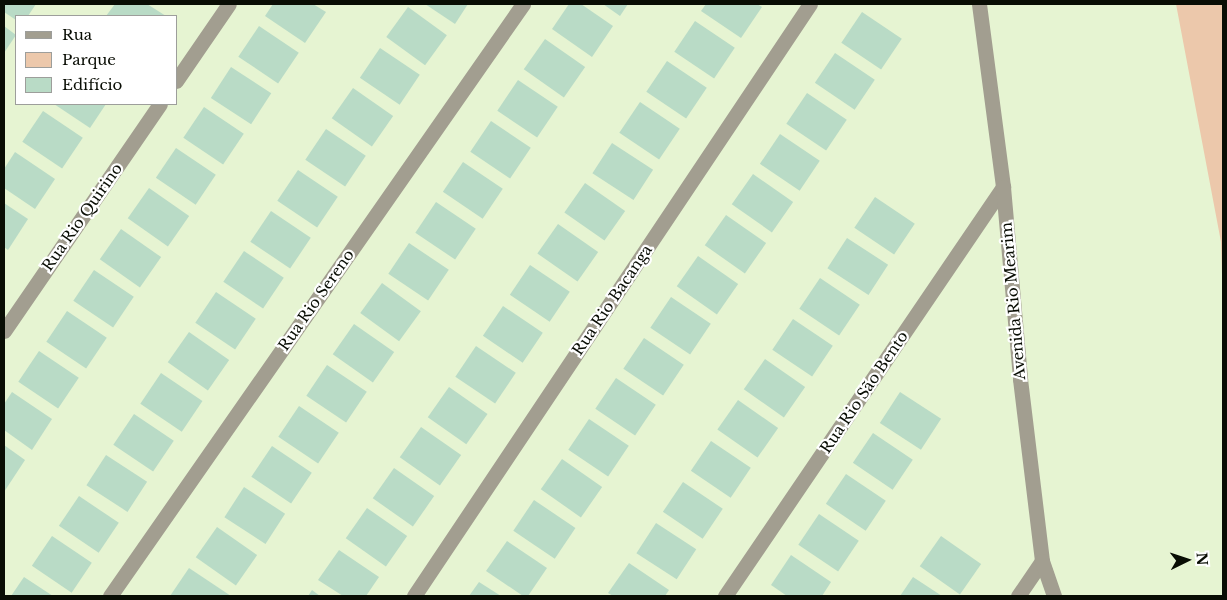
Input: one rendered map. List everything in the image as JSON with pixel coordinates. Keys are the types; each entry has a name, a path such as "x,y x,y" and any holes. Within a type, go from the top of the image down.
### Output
{"street":[{"path":"178,78 229,4"},
{"name":"Rua Rio Sereno","path":"110,596 523,4"},
{"name":"Rua Rio Bacanga","path":"414,596 810,4"},
{"name":"Avenida Rio Mearim","path":"979,4 1004,187 1020,379 1042,561 1054,596"},
{"name":"Rua Rio Quirino","path":"4,331 159,105"},
{"name":"Rua Rio São Bento","path":"725,596 1004,187"},
{"path":"1018,596 1042,561"}],"green space":[{"path":"1176,4 1223,4 1223,308 1221,242"}],"building":[{"path":"4,4 36,4 29,15 15,15 15,19 4,12"},
{"path":"115,4 147,4 164,15 107,15"},
{"path":"273,4 313,4 326,12 305,43 265,16"},
{"path":"425,4 468,4 455,24"},
{"path":"569,4 581,4 613,26 592,57 552,29"},
{"path":"603,4 628,4 620,16"},
{"path":"706,4 757,4 762,7 741,38 701,11"},
{"path":"408,7 447,35 425,65 386,37"},
{"path":"862,12 902,39 881,70 841,43"},
{"path":"695,21 735,48 714,79 674,52"},
{"path":"4,26 15,34 15,36 4,53"},
{"path":"259,26 299,53 278,84 238,57"},
{"path":"545,39 585,67 564,97 524,69"},
{"path":"380,48 420,75 400,105 360,78"},
{"path":"835,53 875,80 855,110 815,83"},
{"path":"667,61 707,88 686,119 646,92"},
{"path":"231,67 271,93 251,124 211,98"},
{"path":"518,80 558,107 537,138 497,111"},
{"path":"353,88 393,116 372,146 332,118"},
{"path":"807,93 847,120 826,151 786,124"},
{"path":"640,102 680,129 659,160 619,133"},
{"path":"56,105 105,105 90,128"},
{"path":"204,107 244,134 223,165 183,138"},
{"path":"43,111 83,138 62,169 22,142"},
{"path":"491,121 531,148 510,179 470,152"},
{"path":"326,129 366,156 345,187 305,160"},
{"path":"780,134 820,161 800,191 760,164"},
{"path":"612,143 653,170 633,200 592,173"},
{"path":"176,148 216,175 196,205 156,178"},
{"path":"15,152 55,179 35,209 4,188 4,169"},
{"path":"463,162 503,189 483,219 443,192"},
{"path":"298,170 338,197 317,228 277,201"},
{"path":"753,174 793,202 772,232 732,204"},
{"path":"585,183 625,211 604,241 564,212"},
{"path":"149,188 189,216 168,246 128,218"},
{"path":"875,197 915,224 894,255 854,228"},
{"path":"436,202 476,229 455,260 415,233"},
{"path":"4,203 28,219 8,250 4,247"},
{"path":"271,211 311,238 290,269 250,242"},
{"path":"726,215 766,243 745,273 705,245"},
{"path":"558,224 598,252 577,282 537,253"},
{"path":"121,229 161,257 140,287 100,259"},
{"path":"847,238 888,265 868,295 827,268"},
{"path":"409,243 449,270 428,301 388,274"},
{"path":"244,251 284,278 263,309 223,282"},
{"path":"698,256 738,284 717,314 677,286"},
{"path":"530,265 570,292 550,322 510,295"},
{"path":"94,270 134,297 113,328 73,301"},
{"path":"820,278 860,305 839,336 799,309"},
{"path":"382,283 421,311 399,341 360,313"},
{"path":"216,292 256,319 235,350 195,323"},
{"path":"671,297 711,324 690,355 650,328"},
{"path":"503,306 543,333 523,363 483,336"},
{"path":"67,311 107,338 86,369 46,342"},
{"path":"793,319 833,346 812,377 772,350"},
{"path":"354,324 394,352 373,382 333,354"},
{"path":"189,332 229,360 208,390 168,362"},
{"path":"644,338 684,365 663,396 623,369"},
{"path":"476,346 516,373 495,404 455,377"},
{"path":"39,351 79,378 58,409 18,382"},
{"path":"765,359 805,387 784,417 744,389"},
{"path":"327,365 367,392 346,423 306,396"},
{"path":"161,373 202,401 182,432 140,404"},
{"path":"616,378 656,405 635,436 595,409"},
{"path":"449,387 488,414 466,444 428,417"},
{"path":"12,392 52,419 32,450 4,430 4,404"},
{"path":"900,392 941,419 921,450 880,423"},
{"path":"738,400 778,428 757,458 717,429"},
{"path":"299,406 339,433 318,464 278,437"},
{"path":"134,414 174,441 153,472 113,445"},
{"path":"589,419 629,446 608,477 568,450"},
{"path":"421,427 461,455 440,485 400,457"},
{"path":"873,433 913,460 893,490 853,463"},
{"path":"711,441 751,468 731,498 691,471"},
{"path":"4,445 25,460 4,492"},
{"path":"272,446 312,473 291,504 251,477"},
{"path":"106,455 147,482 127,512 86,485"},
{"path":"562,459 602,487 581,517 541,489"},
{"path":"394,468 434,496 413,526 373,498"},
{"path":"846,474 886,501 866,531 826,504"},
{"path":"683,482 723,509 703,539 663,512"},
{"path":"244,487 285,514 265,544 224,517"},
{"path":"79,496 119,523 99,553 59,526"},
{"path":"534,500 575,528 555,559 513,531"},
{"path":"367,508 407,536 386,566 346,538"},
{"path":"819,514 859,541 838,572 798,545"},
{"path":"656,523 696,549 677,579 636,553"},
{"path":"217,527 257,555 236,585 196,557"},
{"path":"52,536 92,563 72,593 32,566"},
{"path":"941,536 981,564 960,594 920,566"},
{"path":"507,541 547,568 528,596 523,596 486,571"},
{"path":"339,550 379,577 366,596 343,596 318,580"},
{"path":"791,555 831,582 822,596 787,596 771,585"},
{"path":"629,563 669,590 665,596 613,596 608,593"},
{"path":"189,568 231,596 170,596"},
{"path":"24,577 53,596 11,596"},
{"path":"913,577 942,596 900,596"},
{"path":"479,582 501,596 469,596"},
{"path":"312,590 320,596 308,596"}]}
